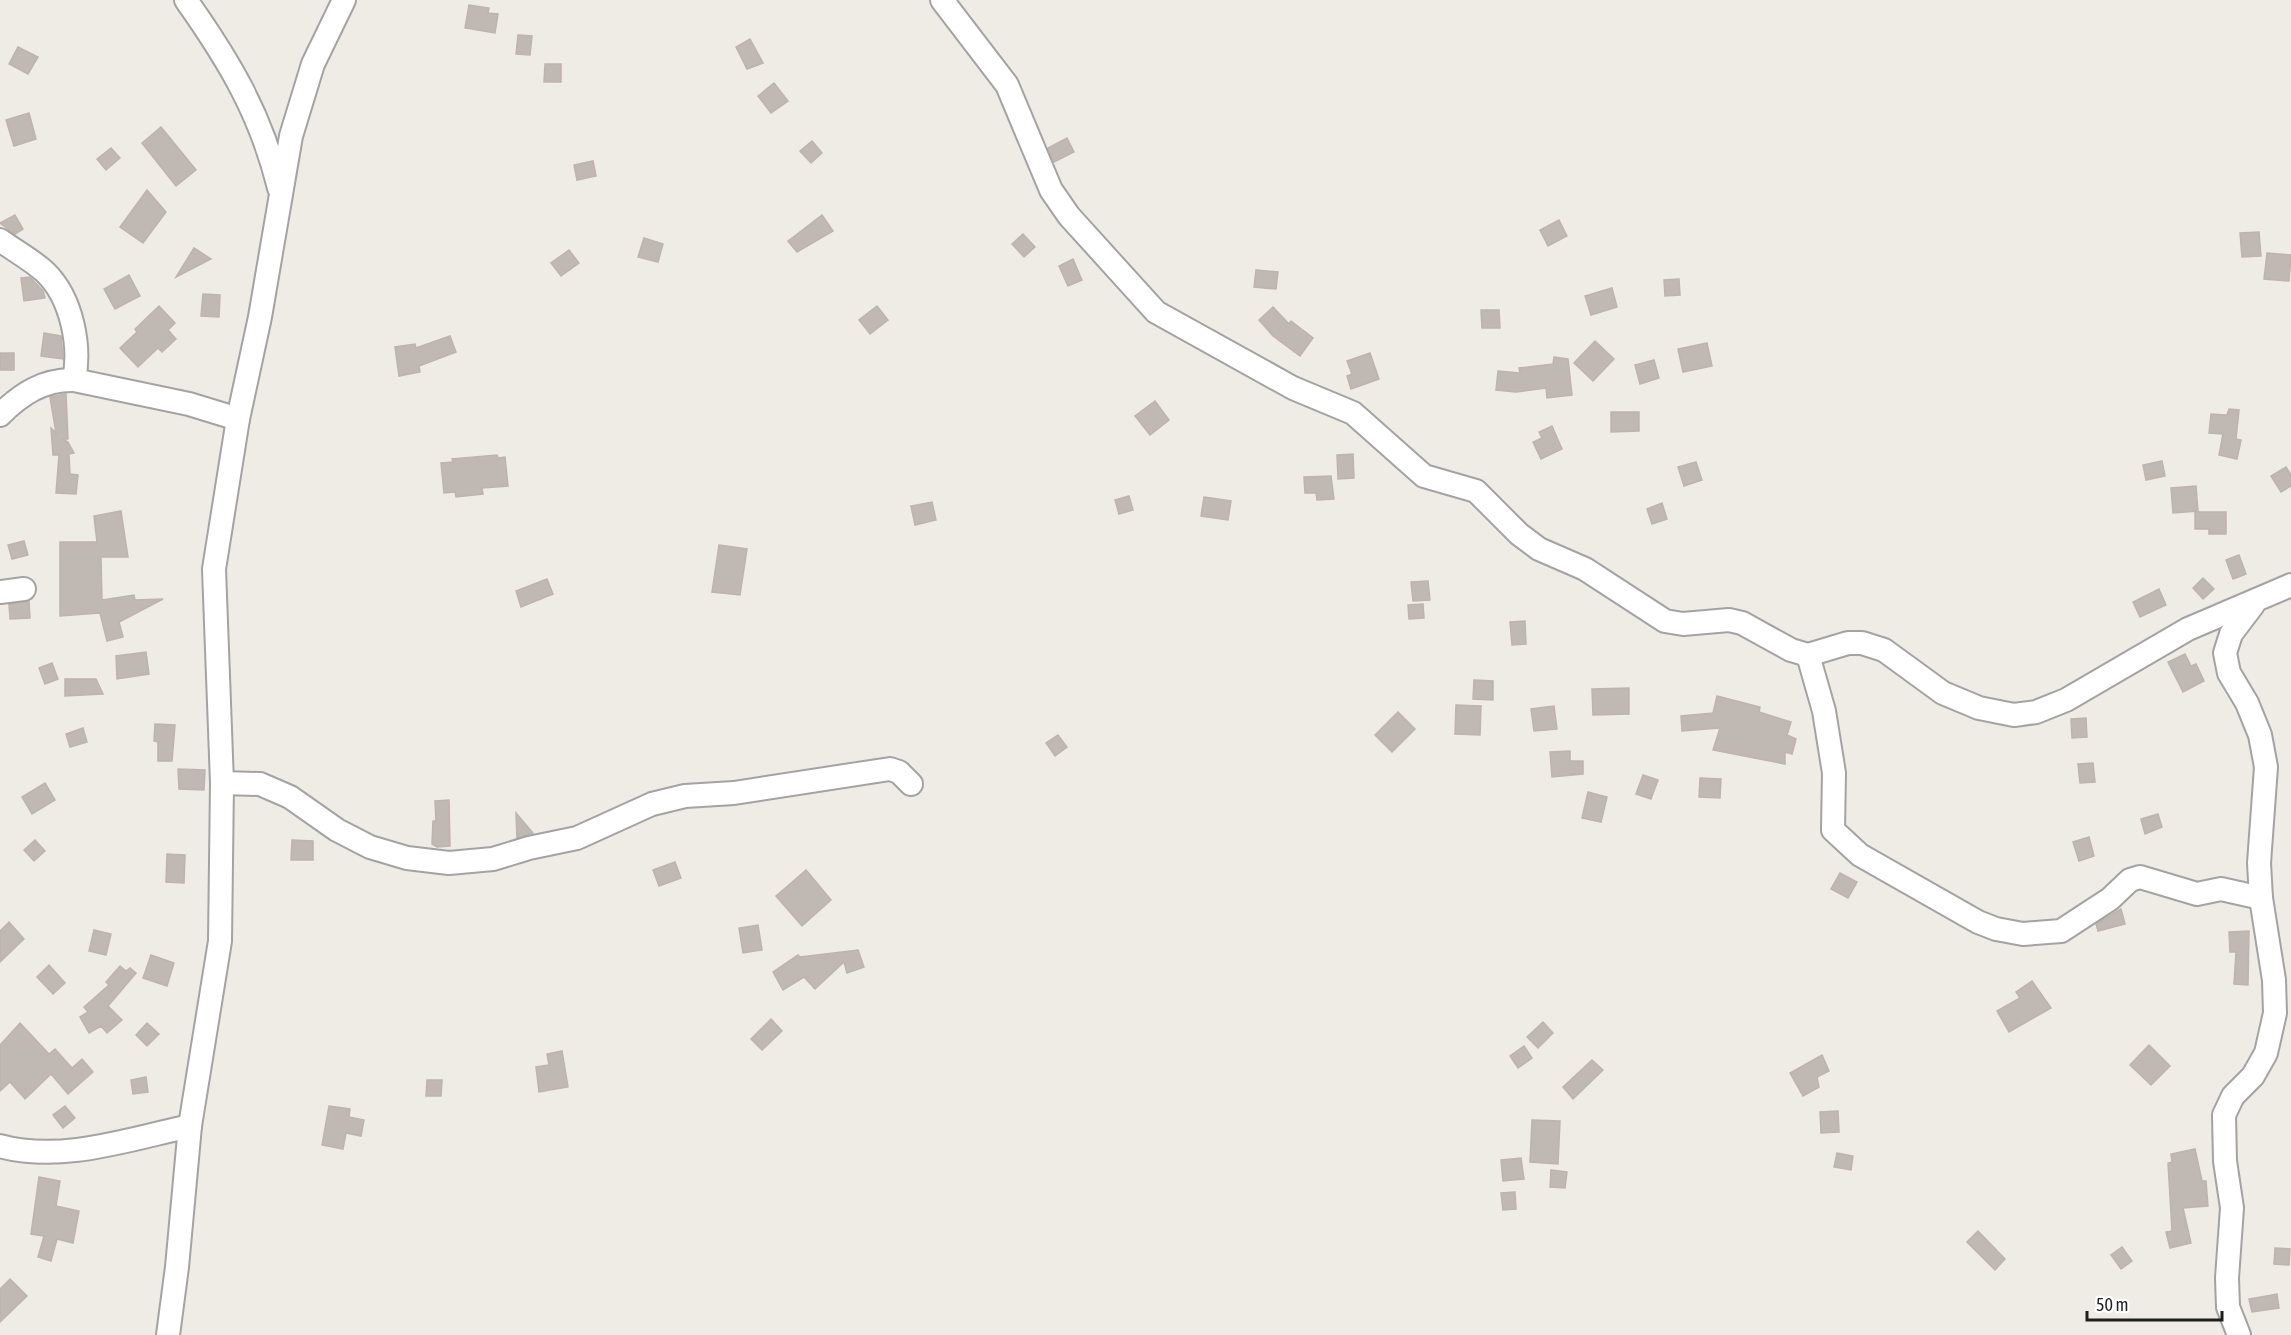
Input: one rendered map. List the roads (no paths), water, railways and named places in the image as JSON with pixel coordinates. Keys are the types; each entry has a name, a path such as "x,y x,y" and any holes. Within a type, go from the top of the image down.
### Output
{"street":[{"path":"186,0 224,53 258,121 280,192"},
{"path":"168,1335 177,1267 190,1126 220,941 222,783 214,569 238,419 260,317 291,136 313,64 344,0"},
{"path":"942,0 1007,85 1037,163 1069,216 1156,312 1293,388 1353,412 1424,476 1476,491 1519,534 1539,549 1585,569 1665,621 1683,624 1729,620 1750,627 1791,650 1808,655 1848,643 1862,643 1884,650 1943,693 1979,708 2013,715 2036,712 2066,700 2188,629 2291,585"},
{"path":"0,240 44,271 52,280 67,310 75,338 78,361 74,380"},
{"path":"0,415 31,389 58,379 74,380 189,404 238,419"},
{"path":"0,592 24,589"},
{"path":"2239,1335 2228,1307 2227,1278 2232,1208 2223,1128 2224,1115 2233,1096 2253,1076 2266,1053 2275,1013 2274,980 2261,898 2260,836 2266,767 2260,735 2247,703 2229,673 2225,653 2231,634 2257,600"},
{"path":"1808,655 1824,711 1834,773 1833,830 1860,855 1978,922 1996,929 2023,934 2061,931 2110,899 2130,880 2140,877 2197,894 2221,890 2261,898"},
{"path":"222,783 260,784 290,797 337,830 370,847 406,858 449,863 493,859 529,848 577,838 652,804 685,796 734,793 890,769 899,772 912,784"},
{"path":"0,1146 26,1153 85,1148 190,1126"}]}
